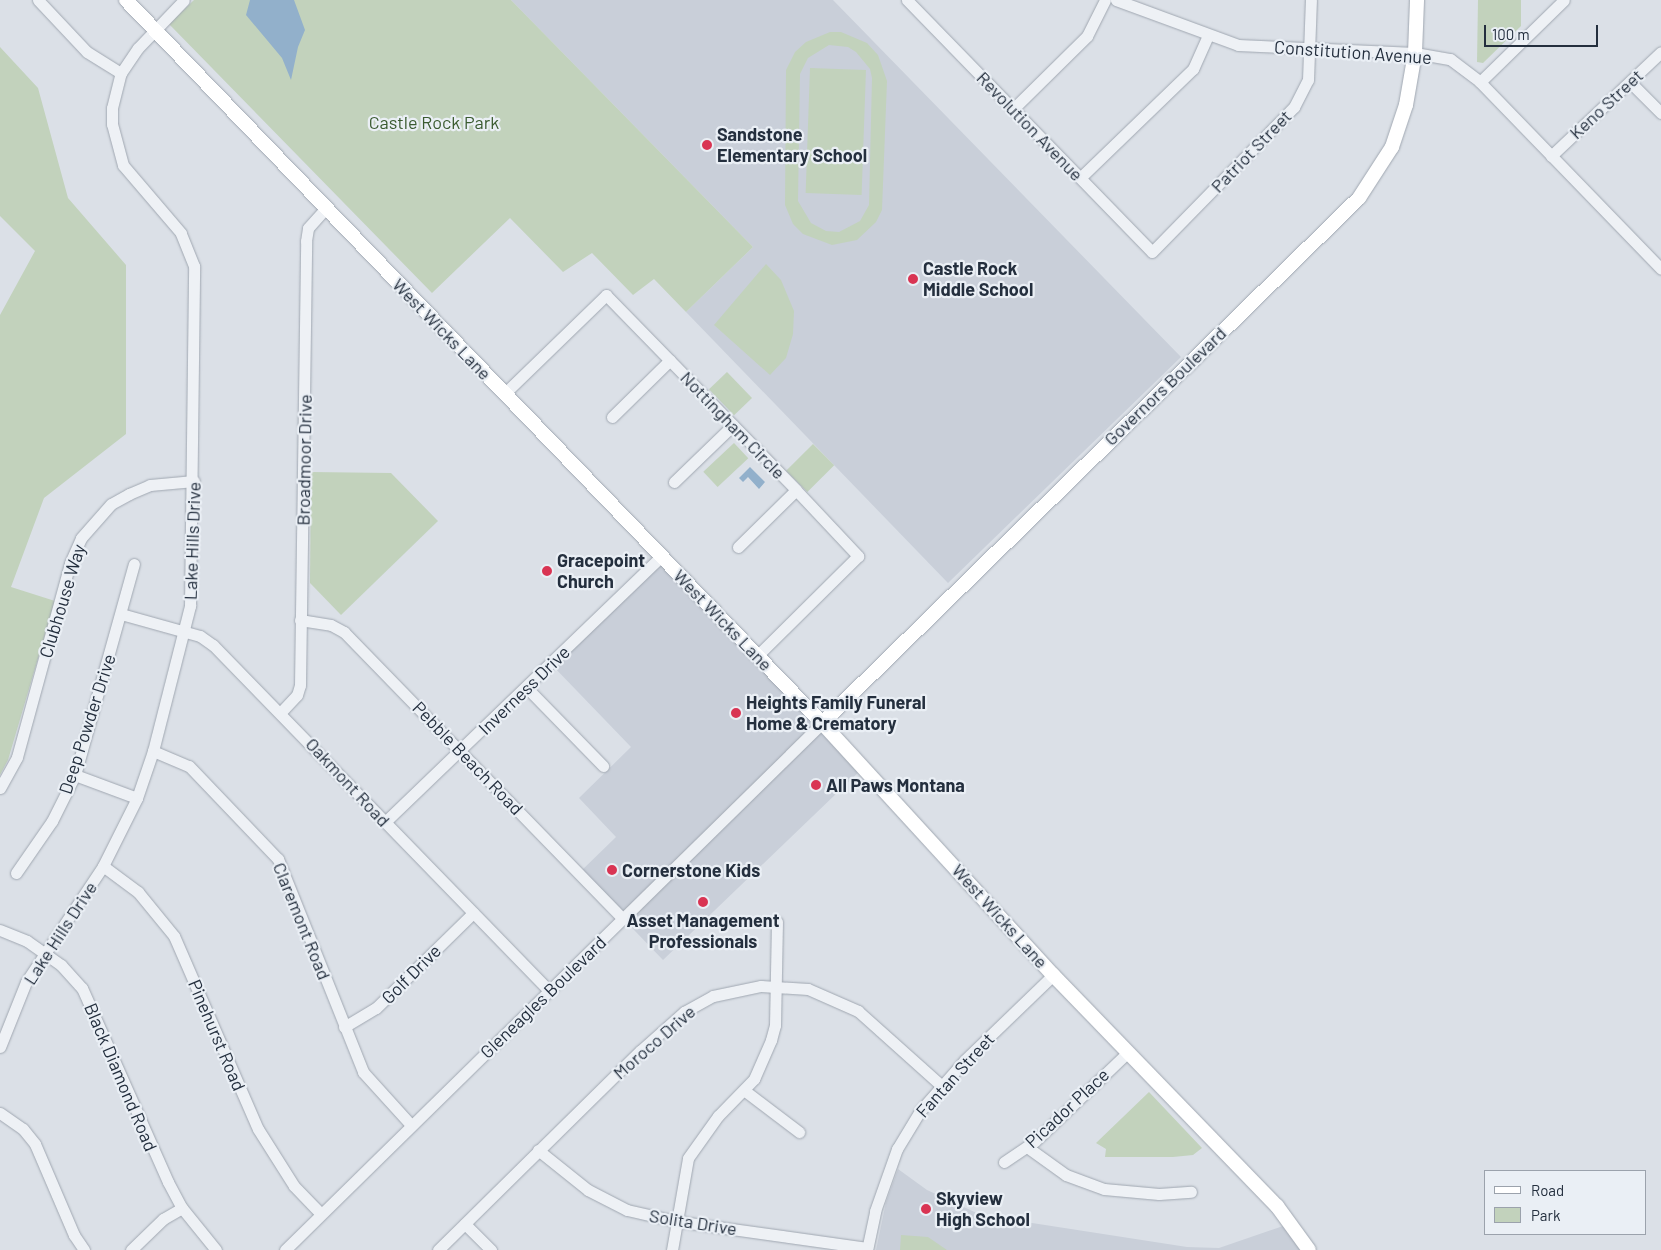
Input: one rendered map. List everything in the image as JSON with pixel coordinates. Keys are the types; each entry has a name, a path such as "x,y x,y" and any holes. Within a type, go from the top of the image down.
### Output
{"main road":[{"name":"West Wicks Lane","path":"126,0 822,724 1053,975 1277,1206 1310,1250"},
{"name":"Governors Boulevard","path":"822,724 1359,198 1392,147 1406,104 1415,52 1417,0"}],"street":[{"path":"38,0 86,52 121,73"},
{"name":"Lake Hills Drive","path":"0,1047 26,982 43,952 103,866 137,798 153,751 190,606 194,481 194,266 181,233 132,178 116,148 112,108 121,73 155,30 184,0"},
{"name":"Revolution Avenue","path":"907,0 1152,252"},
{"path":"1013,109 1087,36 1105,0"},
{"name":"Constitution Avenue","path":"1116,0 1238,45 1415,52 1450,59 1480,82 1661,269"},
{"name":"Patriot Street","path":"1152,252 1294,107 1308,80 1310,0"},
{"path":"1480,82 1564,0"},
{"path":"1081,178 1193,69 1208,35"},
{"name":"Keno Street","path":"1551,156 1661,52"},
{"path":"1630,82 1661,113"},
{"name":"Broadmoor Drive","path":"281,712 297,695 300,685 300,620 303,596 306,241 308,228 326,208"},
{"name":"Nottingham Circle","path":"505,393 606,295 796,490 858,556 757,656"},
{"path":"612,417 670,360"},
{"path":"674,482 733,425"},
{"name":"Clubhouse Way","path":"0,788 17,757 70,564 80,538 112,504 129,494 150,485 194,481"},
{"path":"738,547 796,490"},
{"name":"Inverness Drive","path":"385,822 527,688 661,556"},
{"name":"Deep Powder Drive","path":"16,873 52,821 75,775 134,564"},
{"name":"Oakmont Road","path":"121,614 200,636 213,645 281,712 549,991"},
{"name":"Pebble Beach Road","path":"300,620 331,625 344,632 624,918"},
{"path":"527,688 603,766"},
{"name":"Gleneagles Boulevard","path":"284,1250 822,724"},
{"name":"Claremont Road","path":"153,751 189,766 278,858 363,1072 411,1125"},
{"path":"75,775 137,798"},
{"name":"Pinehurst Road","path":"103,866 138,892 174,936 258,1129 294,1186 320,1213"},
{"name":"Golf Drive","path":"344,1027 376,1008 473,913"},
{"path":"672,1250 675,1221 688,1158 718,1116 745,1090 766,1056 775,1025 778,922"},
{"name":"Black Diamond Road","path":"0,930 27,941 43,952 61,965 82,988 153,1150 182,1208 216,1250"},
{"name":"Fantan Street","path":"867,1249 875,1211 897,1149 920,1111 965,1060 1053,975"},
{"name":"Moroco Drive","path":"438,1250 538,1150 684,1012 713,996 761,986 808,989 858,1011 942,1086"},
{"name":"Picador Place","path":"1004,1162 1027,1147 1128,1052"},
{"path":"745,1090 799,1132"},
{"path":"0,1113 23,1129 35,1144 74,1235 84,1250"},
{"path":"1027,1147 1066,1175 1104,1190 1159,1194 1191,1192"},
{"name":"Solita Drive","path":"538,1150 588,1190 627,1210 675,1221 867,1249"},
{"path":"131,1250 163,1219 182,1208"},
{"path":"465,1224 491,1250"}],"shaded area":[{"name":"Castle Rock Middle School","path":"511,0 833,0 1181,357 948,583 686,312 753,247"},
{"path":"661,556 864,767 663,960 579,873 616,837 579,798 631,747 551,664"},
{"name":"Skyview High School","path":"898,1169 927,1190 981,1215 1187,1247 1219,1248 1286,1225 1305,1250 876,1250 886,1202"}],"green space":[{"name":"Castle Rock Park","path":"194,0 511,0 753,247 686,312 654,279 633,295 592,253 563,272 510,218 432,293 169,24"},
{"path":"1478,0 1521,0 1521,26 1483,63 1477,62"},
{"path":"830,32 841,32 867,43 878,55 887,81 882,210 876,222 857,240 832,245 803,234 793,224 785,205 786,70 795,52 806,42","holes":["829,45 848,47 856,52 870,69 872,78 869,205 860,221 839,232 826,231 811,223 798,201 800,74 808,58"]},
{"path":"0,47 38,88 68,198 126,265 126,434 44,498 11,587 55,601 8,760 0,775 0,315 35,251 0,216"},
{"path":"810,68 866,70 862,195 806,193"},
{"path":"766,264 781,280 794,311 793,334 786,358 770,375 714,325"},
{"path":"727,372 752,398 734,415 709,389"},
{"path":"734,443 748,458 718,487 703,472"},
{"path":"813,444 834,465 807,492 786,471"},
{"path":"311,472 391,473 438,521 341,615 310,583"},
{"path":"1149,1092 1202,1148 1193,1155 1173,1157 1105,1157 1106,1149 1096,1143"},
{"path":"901,1235 928,1237 947,1250 900,1250"}],"water":[{"path":"250,0 294,0 305,30 298,47 291,80 282,58 246,15"},
{"path":"750,467 765,482 759,489 748,477 743,482 739,478"}],"place":[{"name":"Sandstone Elementary School","path":"707,145"},
{"name":"Castle Rock Middle School","path":"913,279"},
{"name":"Gracepoint Church","path":"547,571"},
{"name":"Heights Family Funeral Home & Crematory","path":"736,713"},
{"name":"All Paws Montana","path":"816,785"},
{"name":"Cornerstone Kids","path":"612,870"},
{"name":"Asset Management Professionals","path":"703,902"},
{"name":"Skyview High School","path":"926,1209"}]}
